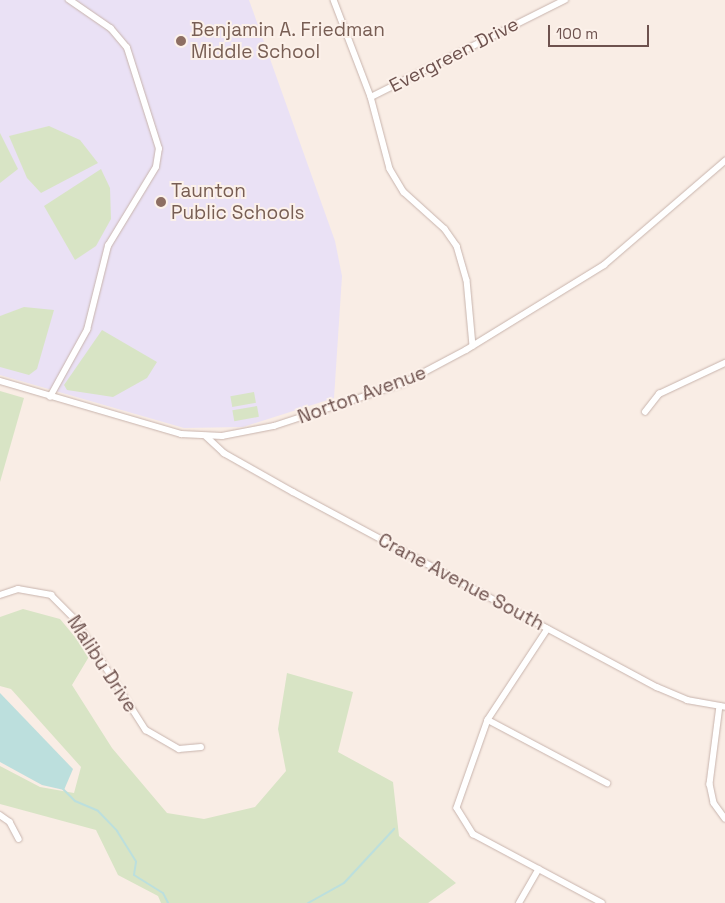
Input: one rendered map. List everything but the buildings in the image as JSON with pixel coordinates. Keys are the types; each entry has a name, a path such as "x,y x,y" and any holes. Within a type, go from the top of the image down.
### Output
{"street":[{"path":"50,397 87,330 97,276 116,229 156,167 159,149 127,48 111,28 69,0"},
{"path":"334,0 370,97 396,181 457,246 467,280 473,346"},
{"name":"Evergreen Drive","path":"370,97 565,0"},
{"name":"Norton Avenue","path":"0,381 147,427 206,436 263,430 392,388 473,346 604,266 725,161"},
{"path":"645,412 659,394 725,363"},
{"name":"Crane Avenue South","path":"206,436 224,453 677,696 723,707"},
{"name":"Malibu Drive","path":"0,595 18,589 50,595 80,627 146,730 179,749 201,747"},
{"path":"548,628 488,720 460,790 458,814 473,834 602,903"},
{"path":"723,707 710,784 714,804 725,818"},
{"path":"488,720 607,783"},
{"path":"0,815 10,822 19,839"},
{"path":"519,903 539,869"}],"shaded area":[{"name":"Taunton Public Schools","path":"0,0 249,0 335,241 342,276 334,398 243,427 184,428 0,375"}],"green space":[{"path":"49,126 80,140 98,163 41,193 27,178 9,136"},
{"path":"0,133 18,169 0,183"},
{"path":"101,169 110,188 111,219 96,246 75,260 44,206"},
{"path":"24,307 54,310 37,369 29,375 0,367 0,316"},
{"path":"102,330 157,362 147,378 113,397 67,390 64,385"},
{"path":"0,391 24,398 0,482"},
{"path":"254,392 256,403 232,407 230,396"},
{"path":"257,406 259,417 234,421 232,410"},
{"path":"23,609 60,619 90,655 72,685 112,748 167,813 204,819 255,807 286,771 278,729 287,673 353,692 338,752 393,782 399,836 456,883 428,903 161,903 158,896 118,875 96,830 0,804 0,766 40,787 74,793 81,767 11,689 0,686 0,617"}],"water":[{"path":"0,693 73,769 64,790 42,785 0,762"}],"waterway":[{"path":"63,789 75,801 98,811 117,831 136,862 134,875 163,893 168,903"},
{"path":"308,903 344,883 394,829"}],"place":[{"name":"Benjamin A. Friedman Middle School","path":"181,41"},
{"name":"Taunton Public Schools","path":"161,202"}]}
